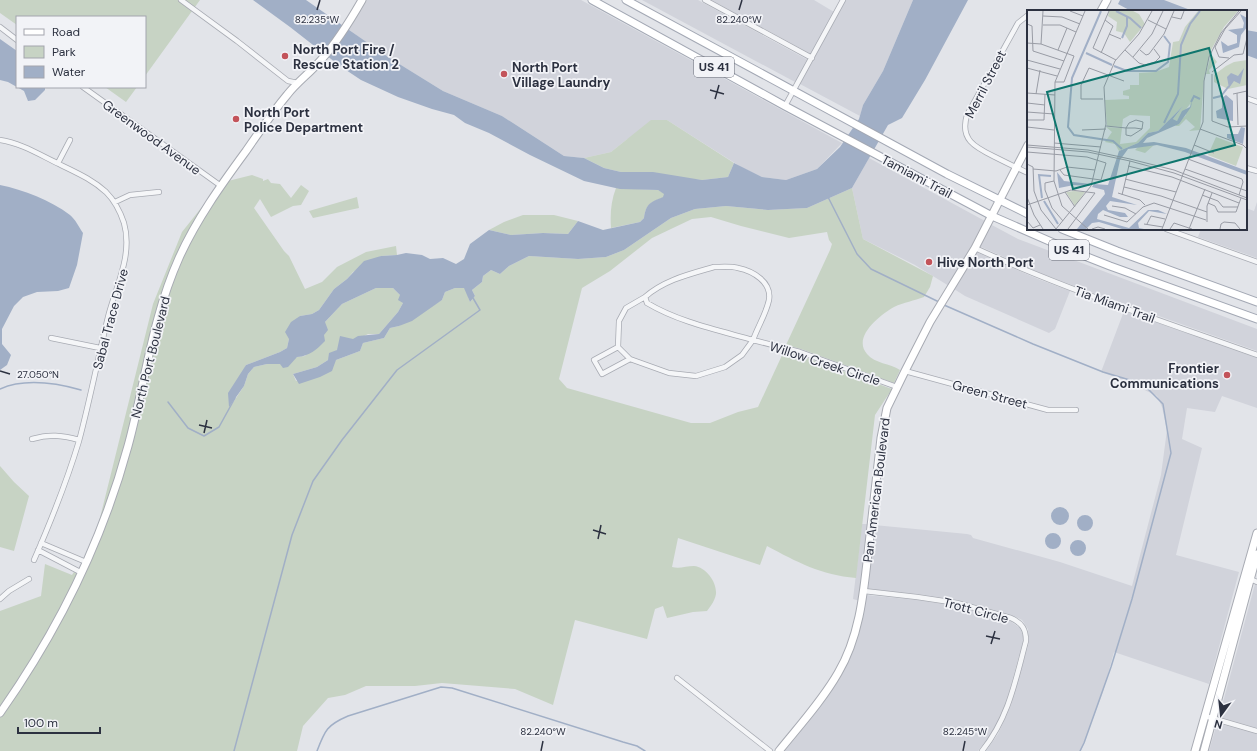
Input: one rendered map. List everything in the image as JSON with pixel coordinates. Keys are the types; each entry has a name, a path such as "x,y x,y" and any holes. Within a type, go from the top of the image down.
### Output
{"street":[{"path":"182,0 288,81 298,83"},
{"name":"North Port Boulevard","path":"0,713 39,655 82,573 110,502 127,450 155,329 169,284 191,234 221,186 278,106 323,58 362,0"},
{"name":"Tamiami Trail","path":"592,0 785,106 992,216 1110,266 1257,319"},
{"name":"Tamiami Trail","path":"626,0 897,147 999,201 1027,214"},
{"path":"705,0 812,58"},
{"path":"785,106 843,0"},
{"path":"1102,10 1107,0"},
{"name":"Merril Street","path":"1027,16 1018,23 972,106 965,125 966,134 975,146 1027,172"},
{"path":"0,27 16,39"},
{"name":"Greenwood Avenue","path":"84,88 221,186"},
{"path":"1247,98 1257,102"},
{"name":"Sabal Trace Drive","path":"0,140 19,145 92,181 107,192 115,202 120,212 125,229 127,244 127,252 100,348 79,440 57,505 34,560"},
{"path":"58,164 70,140"},
{"name":"Pan American Boulevard","path":"780,751 838,673 852,643 858,624 864,591 883,423 889,403 936,313 975,248 1027,147"},
{"path":"1247,168 1257,171"},
{"path":"115,202 125,197 160,192"},
{"name":"US 41","path":"1064,230 1117,251 1257,302"},
{"path":"1169,230 1257,262"},
{"name":"Tia Miami Trail","path":"975,248 1039,276 1257,355"},
{"name":"Willow Creek Circle","path":"714,267 738,268 753,273 764,281 770,290 764,316 753,340 742,355 725,368 696,376 669,373 630,359 618,348 619,321 626,308 645,297 655,288 687,275 714,267"},
{"name":"Willow Creek Circle","path":"645,297 647,303 658,310 690,322 800,352 897,387"},
{"path":"51,338 100,348"},
{"path":"618,348 594,360 602,374 630,359"},
{"name":"Green Street","path":"905,371 1048,410 1076,410"},
{"path":"32,439 50,435 79,440"},
{"path":"1195,751 1205,716 1251,579 1257,533"},
{"path":"41,543 86,562"},
{"path":"38,550 82,573"},
{"path":"54,559 57,550"},
{"path":"1204,751 1257,554"},
{"path":"0,599 9,591 29,579"},
{"name":"Trott Circle","path":"864,591 957,603 1011,618 1022,625 1026,635 1026,641 1008,704 997,730 982,751"},
{"path":"677,678 770,751"},
{"path":"1205,716 1257,731"}],"shaded area":[{"path":"366,0 581,0 842,143 817,169 786,180 762,177 741,167 667,120 626,140 611,152 584,158 564,156 502,116 443,91 378,51 348,29"},
{"path":"642,0 698,0 808,60 795,82"},
{"path":"711,0 814,0 834,12 811,54"},
{"path":"846,0 913,0 883,71 863,105 860,116 800,84"},
{"path":"869,158 985,221 973,246 949,286 915,265 863,239 852,188"},
{"path":"1257,202 1257,258 1198,237 1201,230 1247,230 1247,208 1254,211"},
{"path":"990,224 1018,239 1257,329 1257,351 1077,287 1040,273 979,246"},
{"path":"976,252 1070,291 1055,329 1049,333 965,296 954,289"},
{"path":"1124,311 1257,358 1257,408 1222,396 1215,412 1187,408 1182,439 1202,448 1176,555 1239,572 1209,684 1114,652 1103,692 1081,751 986,751 998,734 1011,705 1029,642 1028,629 1022,620 1012,615 958,600 867,589 874,525 967,534 971,535 973,538 1060,562 1132,586 1161,475 1167,430 1162,407 1157,396 1126,381 1101,372"},
{"path":"862,524 869,524 860,601 853,599"},
{"path":"1255,584 1257,585 1257,728 1219,717"},
{"path":"866,595 917,600 956,606 1010,621 1020,628 1023,641 1006,704 994,730 978,751 783,751 855,644 861,625"},
{"path":"1217,723 1257,734 1257,751 1209,751"}],"green space":[{"path":"0,0 200,0 146,75 146,16 16,16 16,24 0,13"},
{"path":"106,88 136,88 126,102"},
{"path":"651,120 667,120 734,163 728,177 702,180 621,172 604,168 584,158 611,152"},
{"path":"252,175 263,179 263,181 268,179 271,183 280,184 291,198 301,185 309,191 301,205 293,206 271,217 260,199 254,208 289,256 305,289 322,282 337,267 366,252 396,246 397,255 381,256 353,272 347,279 334,289 319,310 312,314 300,316 289,339 287,348 246,365 230,407 244,386 248,374 254,367 267,364 280,364 297,357 305,356 324,335 325,322 342,304 376,288 393,288 400,295 403,303 398,312 379,334 368,334 337,350 328,360 317,367 293,374 296,381 336,360 360,351 363,343 384,338 390,328 399,326 442,300 445,292 455,288 465,288 470,302 475,296 472,290 482,282 483,276 491,270 500,274 509,266 529,256 578,259 606,257 624,250 671,218 695,209 726,206 768,210 807,208 852,188 863,239 933,276 930,287 924,297 894,307 875,321 865,334 863,347 867,354 878,362 900,370 894,383 801,349 786,345 830,250 832,244 829,240 827,232 789,238 711,217 692,219 652,238 610,271 582,288 559,379 567,388 691,423 710,423 738,412 758,407 784,351 799,355 892,389 875,415 856,578 820,571 767,546 760,565 678,538 672,567 678,568 694,566 703,569 713,580 715,585 716,594 714,601 707,611 693,612 667,618 663,606 655,609 647,639 575,620 553,705 515,689 442,683 415,686 366,686 345,695 328,698 303,726 297,751 0,751 0,718 41,657 75,595 95,549 158,329 171,286 181,260 204,217 228,181"},
{"path":"616,188 658,190 664,193 664,197 656,200 648,206 644,218 640,222 611,228 611,208"},
{"path":"213,193 176,257 116,476 97,530 153,304 182,232"},
{"path":"357,197 359,208 313,218 309,211"},
{"path":"523,215 554,215 578,221 568,234 543,233 511,235 489,230 504,222"},
{"path":"0,466 29,496 14,551 0,547"},
{"path":"45,564 72,575 74,572 78,574 70,592 32,659 0,708 0,611 41,596"}],"water":[{"path":"253,0 306,0 388,57 443,91 502,116 564,156 584,158 604,168 621,172 653,172 702,180 728,177 734,163 762,177 786,180 817,169 840,147 859,119 863,105 883,71 913,0 968,0 925,80 902,118 888,125 852,188 807,208 768,210 726,206 695,209 671,218 624,250 606,257 578,259 529,256 509,266 500,274 491,270 483,276 482,282 472,290 475,296 470,302 464,288 455,288 445,292 442,300 412,321 390,328 384,338 363,343 360,351 336,360 332,371 299,384 293,374 317,367 328,360 329,353 337,350 340,336 353,339 358,336 379,334 398,312 403,303 398,300 400,295 393,288 376,288 342,304 325,322 328,330 324,335 325,341 312,352 297,357 288,367 283,368 280,364 267,364 254,367 248,374 244,386 229,407 228,393 246,365 287,348 289,339 285,332 291,322 300,316 312,314 319,310 334,289 347,279 364,261 381,256 406,253 422,255 430,259 443,258 456,264 464,259 470,244 489,230 511,235 543,233 568,234 578,221 603,230 640,222 644,218 648,206 652,202 663,197 664,194 658,190 620,189 584,181 489,133 465,123 454,115 398,97 361,80 340,66"},
{"path":"1120,0 1164,0 1190,10 1129,10 1118,4"},
{"path":"1247,30 1257,32 1257,59 1247,55"},
{"path":"0,39 16,50 16,86 0,80"},
{"path":"19,88 45,88 45,90 35,100 28,101 24,91"},
{"path":"0,185 27,193 54,205 72,217 83,233 77,265 69,288 58,291 37,292 23,297 14,306 2,329 2,344 11,355 7,365 0,370"},
{"path":"1060,507 1066,510 1069,516 1066,522 1060,525 1054,522 1051,516 1054,510"},
{"path":"1082,515 1088,515 1093,520 1091,529 1088,531 1082,531 1077,526 1077,520"},
{"path":"1050,533 1056,533 1061,538 1059,547 1056,549 1050,549 1045,544 1045,538"},
{"path":"1075,540 1081,540 1086,545 1084,554 1081,556 1075,556 1070,551 1070,545"}],"waterway":[{"path":"828,197 857,254 871,269 939,302"},
{"path":"234,751 292,535 313,481 342,440 397,370 480,310 473,298"},
{"path":"944,305 1033,344 1103,372 1143,384 1163,404 1171,453 1132,599 1111,667 1080,751"},
{"path":"0,389 20,384 40,383 61,385 81,390"},
{"path":"168,402 188,428 204,436 219,427 235,398"},
{"path":"317,751 325,733 335,722 348,716 441,687 452,688 637,746 645,751"}],"place":[{"name":"North Port Fire / Rescue Station 2","path":"285,56"},
{"name":"North Port Village Laundry","path":"504,74"},
{"name":"North Port Police Department","path":"236,119"},
{"name":"Hive North Port","path":"929,262"},
{"name":"Frontier Communications","path":"1227,375"}]}
